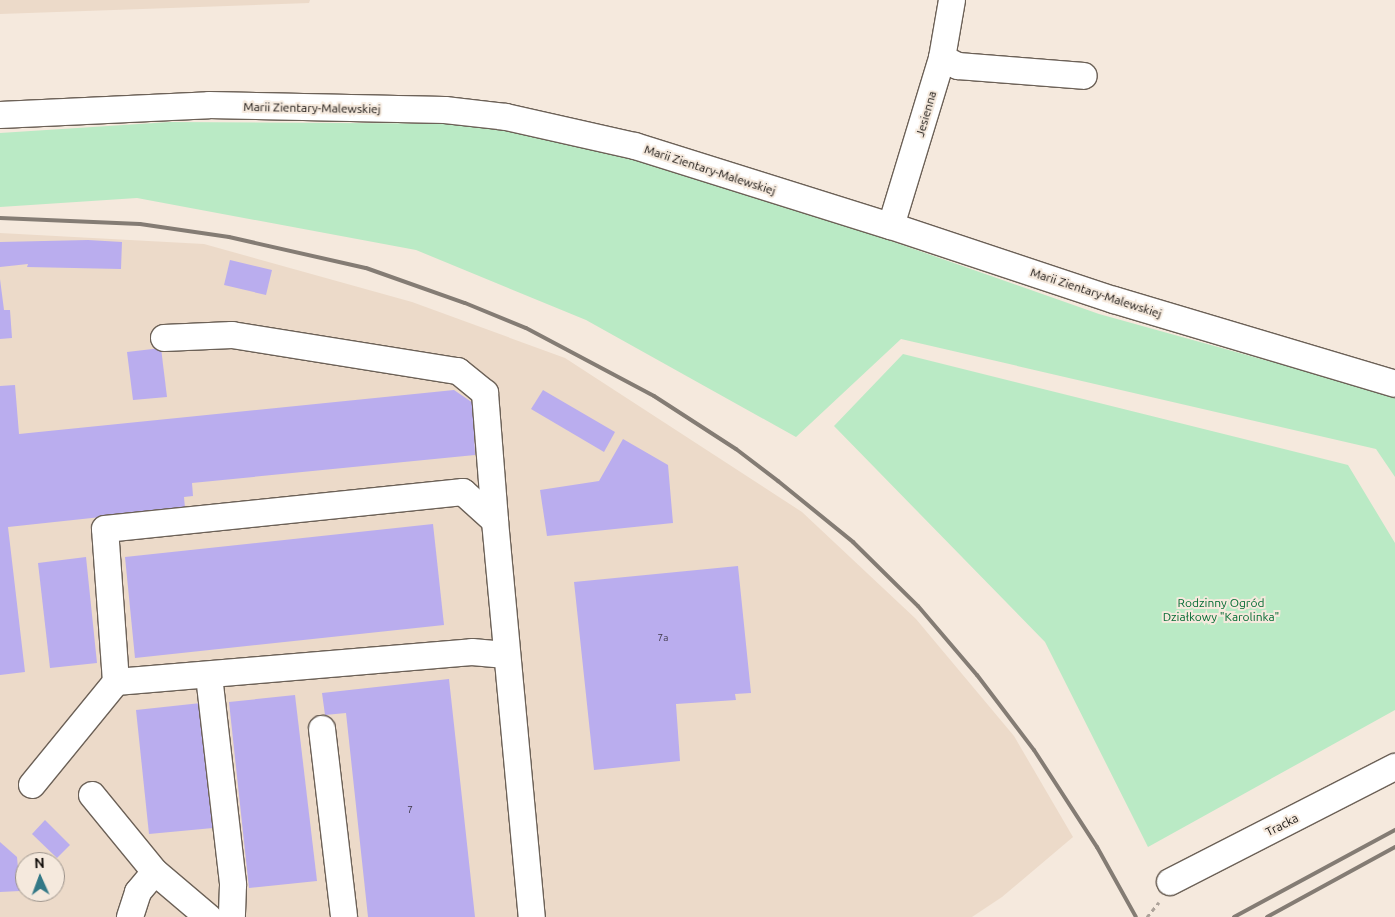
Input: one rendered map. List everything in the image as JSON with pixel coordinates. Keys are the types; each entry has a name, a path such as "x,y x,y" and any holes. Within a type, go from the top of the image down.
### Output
{"street":[{"name":"Jesienna","path":"891,226 942,58 952,0"},
{"path":"942,58 958,66 1084,76"},
{"name":"Marii Zientary-Malewskiej","path":"0,115 209,105 445,110 506,117 635,146 891,226 1114,300 1395,384"},
{"path":"164,338 232,335 458,371 485,393 506,655 532,917"},
{"path":"32,785 116,682 105,530 462,492 495,521"},
{"path":"116,682 209,676 472,652 506,655"},
{"path":"209,676 233,886 232,917"},
{"path":"322,729 344,917"},
{"name":"Tracka","path":"1170,882 1395,767"},
{"path":"92,795 155,872 208,917"},
{"path":"130,917 138,892 155,872"}],"shaded area":[{"path":"0,0 310,0 309,3 0,14"},
{"path":"0,233 204,244 412,302 565,358 802,512 916,619 1014,736 1073,837 1002,897 972,917 0,917"}],"green space":[{"path":"170,122 502,124 706,176 1099,314 1395,396 1395,477 1376,449 901,339 796,437 586,320 416,250 137,198 0,207 0,133"},
{"name":"Rodzinny Ogród Działkowy \"Karolinka\"","path":"903,354 1348,465 1395,543 1395,710 1148,847 1045,642 834,426"}],"building":[{"path":"88,240 122,242 121,269 27,267 28,264 0,267 0,242"},
{"path":"230,260 272,270 266,295 224,285"},
{"path":"0,279 4,310 10,310 12,338 0,339"},
{"path":"161,348 167,397 133,400 127,352"},
{"path":"15,385 19,434 454,390 473,403 475,455 192,483 193,496 184,497 185,508 8,527 25,672 0,675 0,386"},
{"path":"543,390 615,432 604,452 531,409"},
{"path":"623,439 668,465 673,523 547,536 540,490 599,481"},
{"path":"433,524 444,625 135,658 125,557"},
{"path":"86,557 97,663 50,668 38,563"},
{"path":"738,566 751,693 735,694 736,700 676,704 680,761 594,770 574,582"},
{"path":"449,679 475,917 368,917 346,713 325,715 322,693"},
{"path":"295,695 317,881 249,888 229,702"},
{"path":"201,703 213,828 149,834 136,710"},
{"path":"45,820 70,845 63,852 51,852 32,834"},
{"path":"0,842 15,855 15,891 0,892"}],"railway":[{"path":"0,218 140,224 229,237 366,268 465,303 526,328 654,396 736,449 778,481 853,542 918,606 977,675 1034,750 1097,847 1136,917"},
{"path":"1234,917 1395,830"},
{"path":"1267,917 1395,847"}]}
